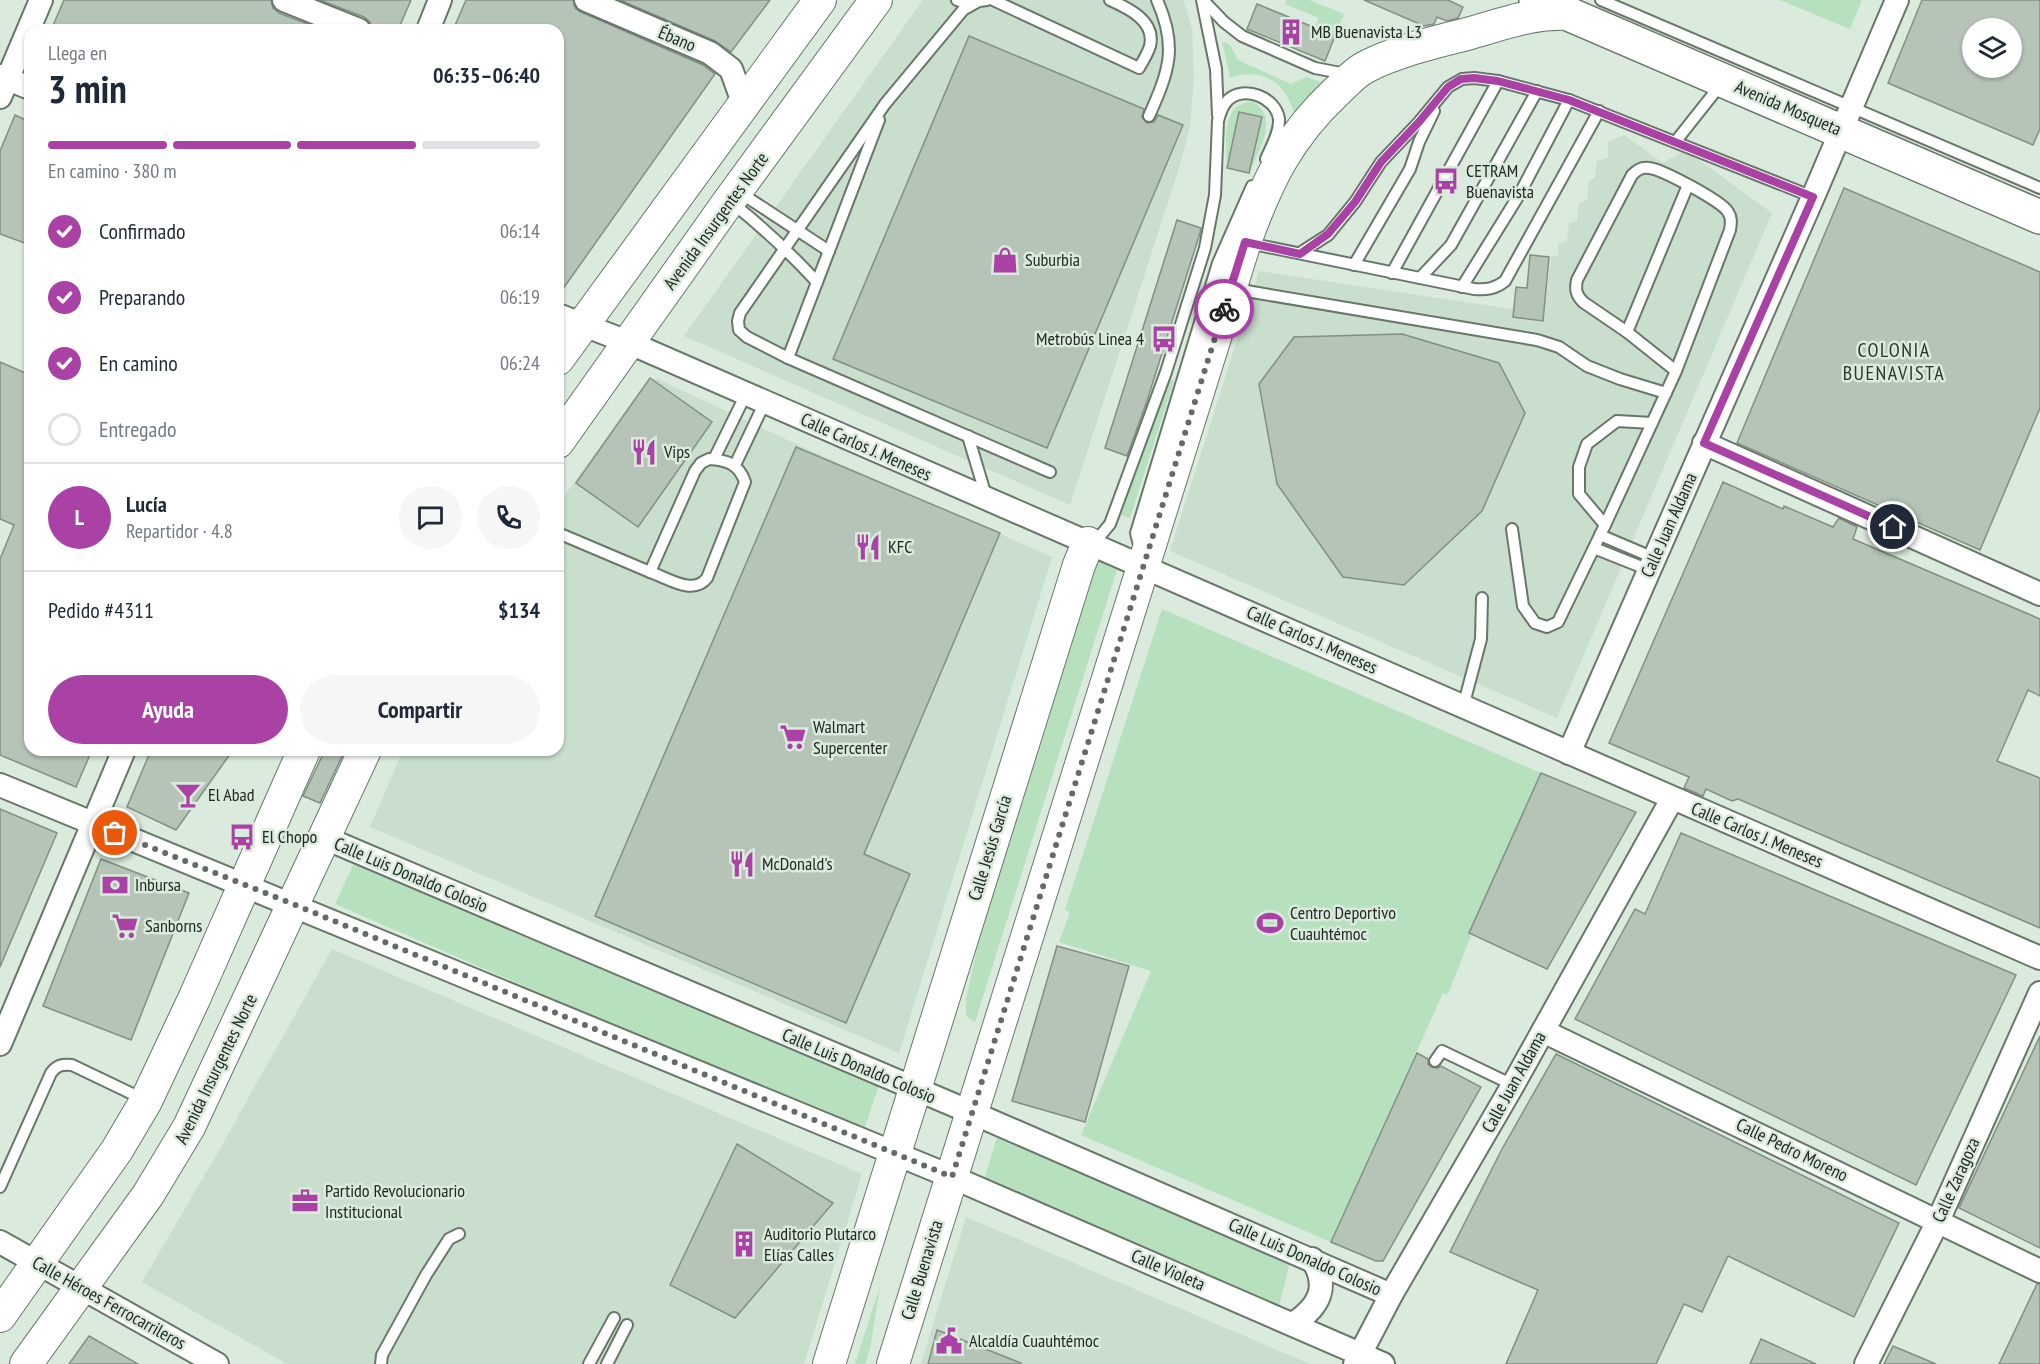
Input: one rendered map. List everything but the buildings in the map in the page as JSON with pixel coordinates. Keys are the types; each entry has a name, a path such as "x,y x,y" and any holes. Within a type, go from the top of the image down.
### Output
{"main road":[{"name":"Avenida Mosqueta","path":"1536,0 1724,80 1847,119 2040,217"}],"street":[{"path":"30,24 41,0"},
{"path":"284,0 344,24"},
{"path":"430,24 440,0"},
{"name":"Ébano","path":"585,0 710,53 731,69 744,105"},
{"path":"564,340 570,320 744,105 820,0"},
{"name":"Avenida Insurgentes Norte","path":"564,434 876,0"},
{"name":"Calle Juan Aldama","path":"1569,753 1897,0"},
{"path":"0,785 952,1177 1231,285 1259,204 1275,170 1315,112 1354,75 1375,62 1523,17 1551,13 1570,14"},
{"path":"24,38 3,84 24,87"},
{"name":"Calle Carlos J. Meneses","path":"570,320 630,343 2040,958"},
{"path":"1704,443 2040,594"},
{"name":"Calle Jesús García","path":"894,1154 1079,565 1088,543"},
{"path":"0,1044 121,756"},
{"path":"0,1316 117,1150 146,1101 245,886 301,756"},
{"name":"Avenida Insurgentes Norte","path":"26,1364 148,1195 189,1127 363,756"},
{"name":"Calle Juan Aldama","path":"1358,1359 1391,1295 1513,1085 1672,799"},
{"name":"Calle Luis Donaldo Colosio","path":"325,838 1312,1259 1391,1295"},
{"name":"Calle Zaragoza","path":"1866,1364 1938,1221 2040,993"},
{"name":"Calle Pedro Moreno","path":"1543,1031 2040,1271"},
{"path":"829,1364 894,1154"},
{"name":"Calle Violeta","path":"952,1177 1293,1324 1358,1359 1383,1364"},
{"name":"Calle Buenavista","path":"893,1364 952,1177"},
{"name":"Calle Héroes Ferrocarrileros","path":"0,1242 217,1364"},
{"path":"1293,1324 1307,1315 1317,1302 1321,1287 1319,1271 1312,1259"}],"lane":[{"path":"957,0 969,5"},
{"path":"987,0 969,5 963,10 885,104 740,313 739,330 747,337 788,358 1050,472"},
{"path":"993,0 1139,68 1150,45 1149,30 1131,9 1110,0"},
{"path":"1149,116 1168,69 1169,54 1165,19 1157,0"},
{"path":"1202,0 1242,36 1315,68 1354,75"},
{"path":"1088,543 1100,536 1110,524 1166,372 1205,248 1215,195 1218,121 1216,69 1202,0"},
{"path":"1601,0 1847,119 2040,188"},
{"path":"1300,254 1328,234 1355,202 1381,162 1448,87 1461,79 1498,81 1569,100 1813,197"},
{"path":"1676,141 1724,80"},
{"path":"1392,273 1498,81"},
{"path":"1420,278 1451,245 1537,91"},
{"path":"1144,567 1136,533 1218,263 1276,134 1279,120 1275,107 1268,99 1257,94 1243,94 1229,98 1221,109 1218,121"},
{"path":"1354,265 1410,169 1419,142 1439,98"},
{"path":"1462,287 1518,195 1569,100"},
{"path":"788,358 885,104"},
{"path":"1245,242 1462,287 1485,290 1497,287 1505,281 1599,111"},
{"path":"1512,529 1523,606 1535,623 1547,627 1558,622 1666,393 1676,371 1732,222 1724,206 1688,185 1646,167 1638,169 1632,175 1578,280 1577,296 1676,371"},
{"path":"1627,332 1688,185"},
{"path":"733,196 796,230 829,251"},
{"path":"733,196 817,282"},
{"path":"1231,285 1252,292 1537,340 1559,347 1587,366 1666,393"},
{"path":"714,459 755,398"},
{"path":"735,465 755,398"},
{"path":"1651,564 1603,530 1579,494 1579,467 1587,444 1617,421 1652,423"},
{"path":"968,436 987,500"},
{"path":"564,536 650,572 686,586 694,587 702,584 707,578 743,492 745,482 742,472 735,465 709,459 701,463 694,471 650,572"},
{"path":"1594,548 1651,564"},
{"path":"1463,707 1481,639 1482,598"},
{"path":"1435,1061 1442,1051 1513,1085"},
{"path":"0,1187 51,1073 56,1067 64,1064 72,1065 146,1101"},
{"path":"381,1364 382,1355 426,1275 449,1239 459,1234"},
{"path":"589,1364 614,1318"},
{"path":"607,1364 627,1325"}],"shaded area":[{"path":"923,0 1183,0 1192,29 1194,77 1190,126 1180,165 1070,505 684,336"},
{"path":"1624,135 1663,163 1685,150 1772,213 1557,718 1170,551 1259,271 1544,314 1551,257 1558,255 1558,244 1567,241 1569,223 1577,221 1579,203 1587,200 1589,181 1595,178 1597,161 1608,158 1608,142"},
{"path":"656,378 798,445 1052,557 899,1053 370,827 400,756 564,756 564,497 633,400"},
{"path":"332,949 862,1174 804,1364 287,1364 142,1282"},
{"path":"966,1217 1310,1364 921,1364"}],"green space":[{"path":"1287,0 1309,0 1344,14 1335,36 1315,28 1319,18 1285,4"},
{"path":"1780,0 1862,0 1850,29"},
{"path":"1222,41 1230,45 1238,60 1291,84 1306,77 1328,84 1294,113 1285,92 1271,79 1252,74 1230,78"},
{"path":"1252,102 1261,108 1266,125 1262,145 1249,173 1262,117 1239,112 1227,168 1226,137 1227,127 1234,110 1241,104"},
{"path":"1169,380 1174,381 1130,518 1121,515"},
{"path":"1096,559 1114,565 1117,570 975,1022 966,1016 966,999 988,899"},
{"name":"Centro Deportivo Cuauhtémoc","path":"1162,609 1541,773 1488,892 1448,994 1443,993 1331,1242 1081,1135 1151,971 1059,942 1070,912 1065,910"},
{"path":"355,861 880,1082 863,1133 335,904"},
{"path":"998,1134 1290,1262 1279,1307 984,1180"},
{"path":"880,1286 870,1349 865,1364 855,1364"}],"way so far":[{"path":"115,833 293,904 952,1177 1224,309"}],"place":[{"name":"MB Buenavista L3","path":"1291,32"},
{"name":"CETRAM Buenavista","path":"1446,181"},
{"name":"Suburbia","path":"1005,260"},
{"name":"Metrobús Linea 4","path":"1164,339"},
{"name":"Vips","path":"644,452"},
{"name":"KFC","path":"868,547"},
{"name":"Walmart Supercenter","path":"793,737"},
{"name":"El Abad","path":"188,795"},
{"name":"El Chopo","path":"242,837"},
{"name":"McDonald's","path":"742,864"},
{"name":"Inbursa","path":"115,885"},
{"name":"Centro Deportivo Cuauhtémoc","path":"1270,923"},
{"name":"Sanborns","path":"125,926"},
{"name":"Partido Revolucionario Institucional","path":"305,1201"},
{"name":"Auditorio Plutarco Elías Calles","path":"744,1244"},
{"name":"Alcaldía Cuauhtémoc","path":"949,1341"}],"district":[{"name":"COLONIA BUENAVISTA","path":"1894,362"}],"route":[{"path":"1224,309 1245,242 1300,254 1328,234 1355,202 1381,162 1448,87 1461,79 1498,81 1569,100 1813,197 1704,443 1893,527"}]}
